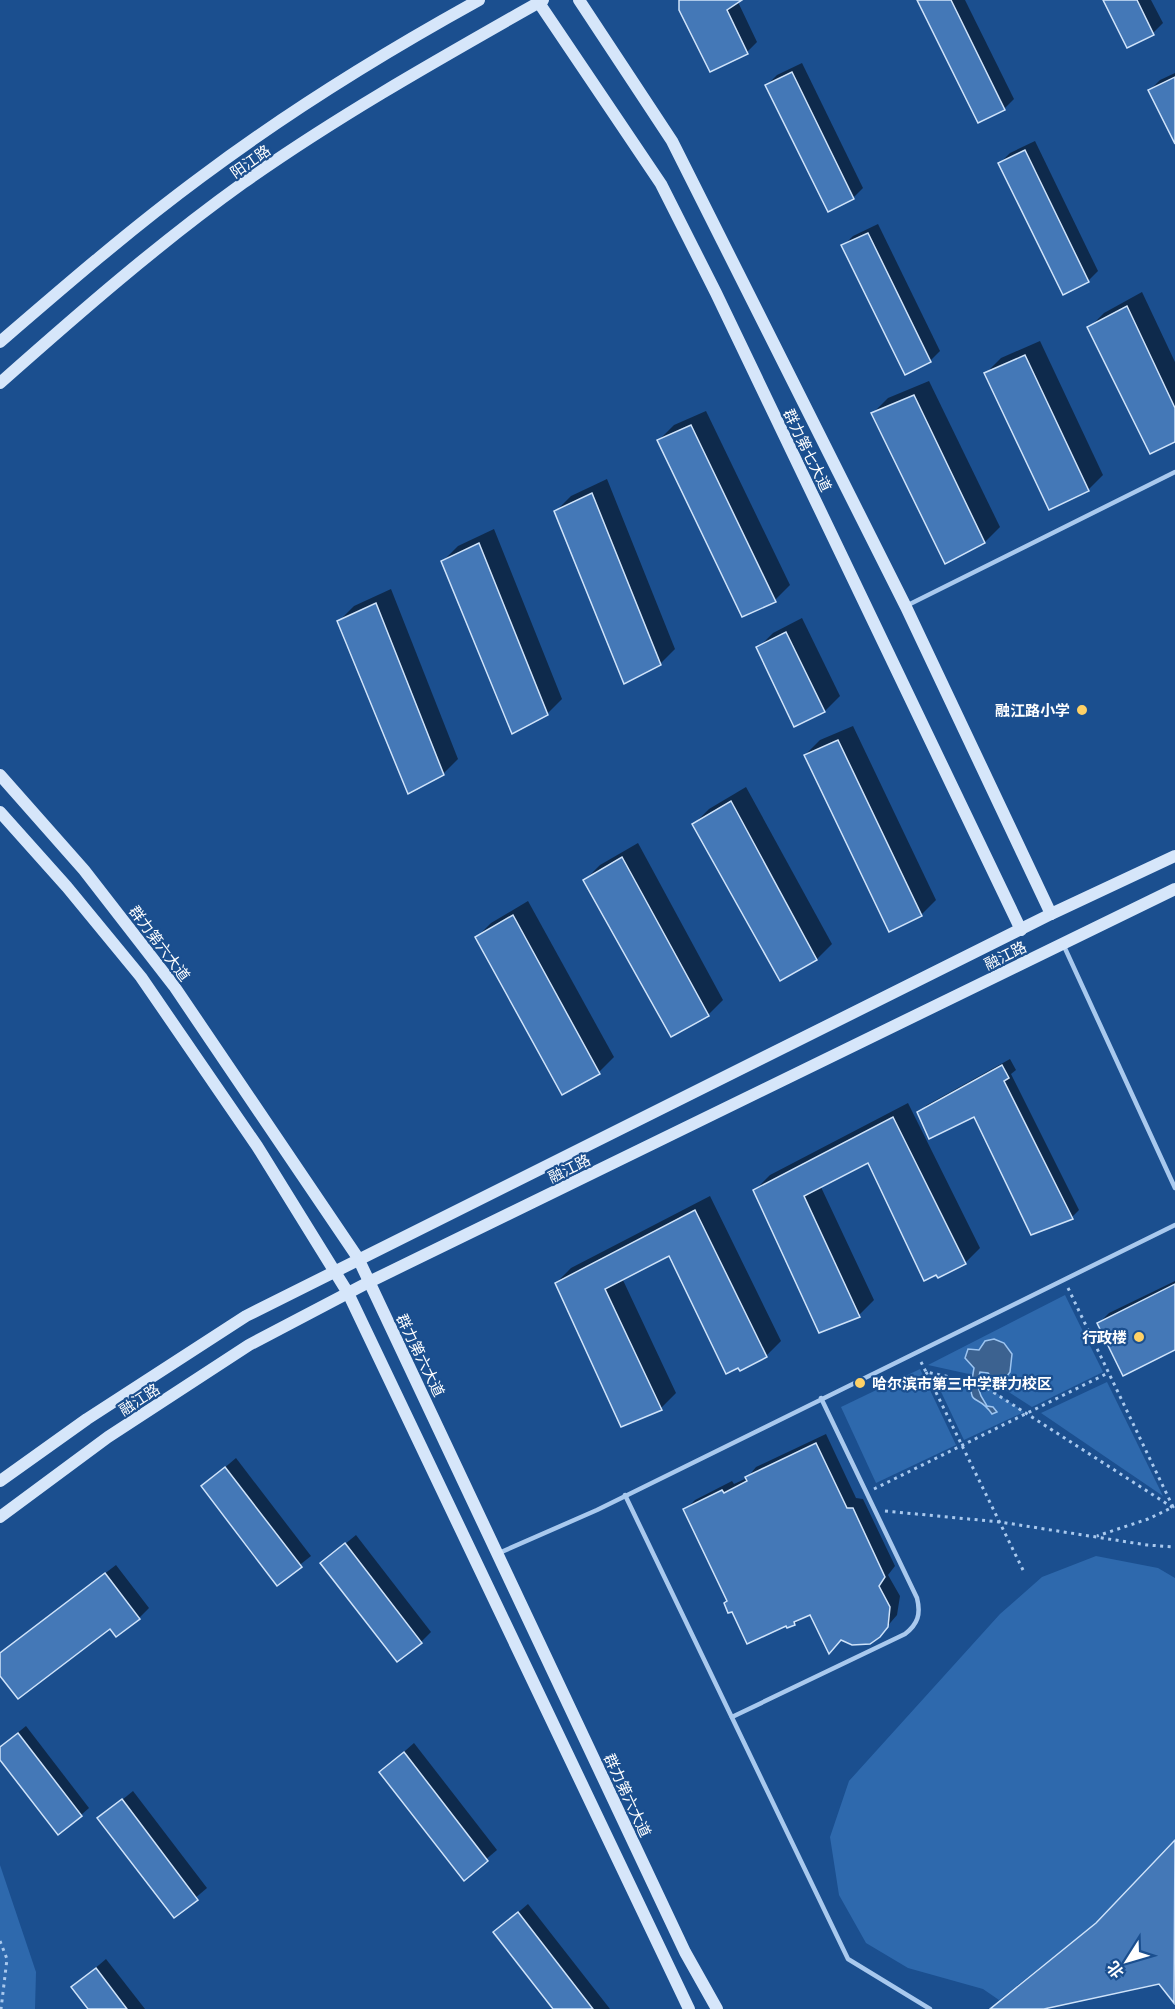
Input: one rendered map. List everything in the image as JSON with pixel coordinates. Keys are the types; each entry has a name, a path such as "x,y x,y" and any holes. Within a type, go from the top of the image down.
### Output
{"main road":[{"name":"阳江路","path":"0,342 104,252 203,176 387,52 478,0"},
{"name":"群力第七大道","path":"579,0 672,141 906,607 1051,914"},
{"name":"阳江路","path":"0,382 144,259 244,183 403,78 540,1"},
{"name":"群力第七大道","path":"540,1 661,184 717,293 1021,930"},
{"name":"群力第六大道","path":"0,775 84,870 161,968 241,1082 358,1258 499,1553 685,1952 717,2009"},
{"path":"0,812 68,886 141,977 257,1146 348,1293 689,2009"},
{"name":"融江路","path":"0,1482 180,1357 246,1316 358,1258 1051,914 1175,856"},
{"name":"融江路","path":"0,1517 108,1437 249,1345 369,1282 1175,889"}],"lane":[{"path":"906,607 1175,472"},
{"path":"1063,944 1175,1188"},
{"path":"499,1553 626,1495 1175,1225"},
{"path":"732,1717 905,1634 914,1628 919,1618 917,1598 821,1398"},
{"path":"626,1495 848,1959 930,2009"}],"path":[{"path":"1064,1278 1174,1508"},
{"path":"916,1351 1023,1572"},
{"path":"926,1372 979,1383 1174,1508"},
{"path":"867,1492 1108,1373"},
{"path":"1097,1536 1174,1508"},
{"path":"875,1510 1000,1522 1147,1545 1175,1547"},
{"path":"0,1941 7,1959 1,2009"}],"shaded area":[{"path":"1065,1295 1103,1372 1032,1407 987,1378 928,1365"},
{"path":"994,1339 1004,1343 1012,1354 1010,1372 1005,1379 993,1379 988,1373 980,1372 977,1384 987,1406 993,1407 997,1412 992,1414 972,1396 974,1368 965,1358 968,1349 979,1350 985,1341"},
{"path":"920,1369 956,1445 876,1483 841,1407"},
{"path":"933,1375 986,1386 1024,1412 964,1440"},
{"path":"1107,1382 1163,1496 1041,1413"},
{"path":"1096,1556 1158,1568 1175,1578 1175,1840 1096,1923 999,2000 983,1989 908,1968 866,1943 839,1895 830,1837 849,1781 1000,1614 1042,1577"},
{"path":"0,1865 36,1972 35,2009 0,2009"}],"building":[{"path":"679,0 742,0 727,10 748,54 710,72 679,10"},
{"path":"917,0 951,0 1005,110 978,123"},
{"path":"1103,0 1137,0 1154,35 1127,48"},
{"path":"792,72 854,199 828,212 765,85"},
{"path":"1175,77 1175,144 1148,90"},
{"path":"1025,150 1089,282 1063,295 998,163"},
{"path":"868,233 931,362 905,375 841,245"},
{"path":"1127,306 1175,408 1175,442 1150,454 1087,327"},
{"path":"1025,355 1089,491 1049,510 984,373"},
{"path":"914,395 985,543 945,564 871,413"},
{"path":"691,425 776,602 742,617 657,440"},
{"path":"592,493 661,665 624,684 554,511"},
{"path":"479,543 548,715 512,734 441,561"},
{"path":"376,603 444,775 408,794 337,621"},
{"path":"786,632 825,712 794,727 756,647"},
{"path":"838,740 922,916 889,932 804,755"},
{"path":"731,801 817,960 780,981 692,824"},
{"path":"622,857 709,1016 671,1037 583,880"},
{"path":"513,915 600,1074 562,1095 475,937"},
{"path":"1002,1065 1009,1078 1004,1081 1073,1219 1031,1235 974,1117 929,1139 917,1112"},
{"path":"893,1117 966,1264 938,1278 936,1275 924,1281 868,1163 804,1196 860,1317 819,1333 753,1190"},
{"path":"695,1210 767,1357 740,1371 738,1368 726,1374 669,1256 605,1289 662,1410 621,1427 555,1283"},
{"name":"行政楼","path":"1175,1284 1175,1350 1123,1376 1097,1323"},
{"path":"816,1443 847,1508 853,1508 885,1577 879,1586 890,1607 888,1627 870,1644 852,1645 841,1640 829,1654 810,1615 794,1622 795,1625 787,1628 786,1626 747,1644 732,1612 728,1613 724,1603 727,1601 683,1509 722,1490 724,1493 747,1481 745,1477"},
{"path":"225,1467 302,1567 277,1586 201,1486"},
{"path":"345,1543 422,1643 397,1662 320,1563"},
{"path":"105,1573 140,1619 116,1637 110,1629 18,1699 0,1676 0,1653"},
{"path":"18,1733 82,1816 58,1835 0,1760 0,1747"},
{"path":"404,1752 488,1861 464,1881 379,1772"},
{"path":"122,1799 198,1900 174,1918 97,1818"},
{"path":"1175,1840 1174,2003 1159,1984 1044,2009 990,2009 1096,1923"},
{"path":"518,1912 593,2009 553,2009 493,1932"},
{"path":"96,1968 127,2009 88,2009 71,1987"}],"place":[{"name":"融江路小学","path":"1082,710"},
{"name":"行政楼","path":"1139,1337"},
{"name":"哈尔滨市第三中学群力校区","path":"860,1383"}]}
